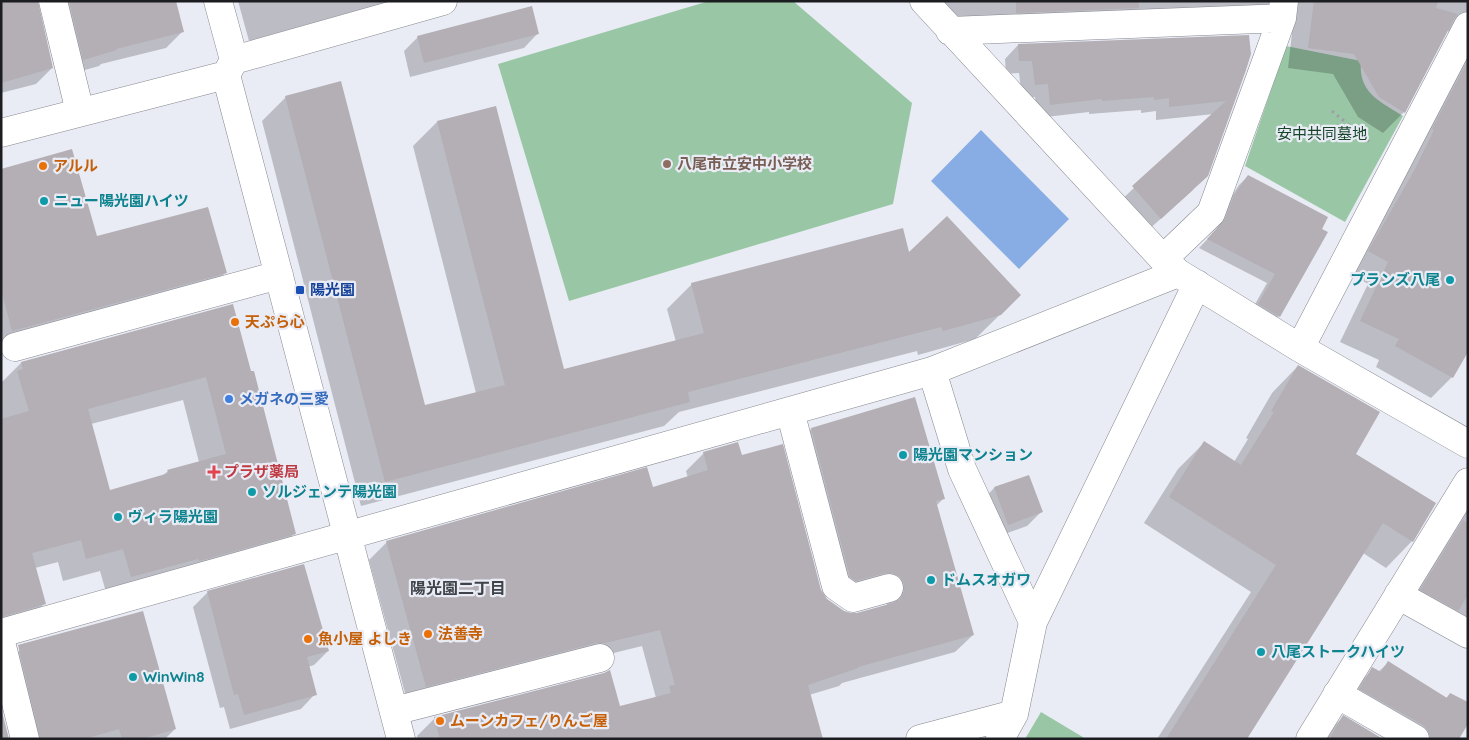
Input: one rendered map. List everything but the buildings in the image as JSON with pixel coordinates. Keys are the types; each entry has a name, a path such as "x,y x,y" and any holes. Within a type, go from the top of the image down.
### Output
{"street":[{"path":"53,1 80,112"},
{"path":"218,1 230,67 279,275 401,739"},
{"path":"1,133 80,112 443,1"},
{"path":"924,1 1179,272 1300,348 1467,441"},
{"path":"950,30 1283,10 1211,213 1179,272 1033,622 1014,714 1000,739"},
{"path":"1300,348 1468,26"},
{"path":"1,634 932,371 1179,272"},
{"path":"15,347 279,275"},
{"path":"932,371 962,469 1033,622"},
{"path":"790,411 836,586 853,598 889,588"},
{"path":"1310,739 1468,482"},
{"path":"1398,595 1468,634"},
{"path":"1,642 24,739"},
{"path":"394,711 600,658"},
{"path":"1337,694 1415,739"},
{"path":"920,739 1014,714"}],"path":[{"path":"1332,111 1396,163"}],"green space":[{"path":"709,1 793,1 912,103 893,204 569,301 498,64"},
{"name":"安中共同墓地","path":"1286,46 1361,61 1361,72 1367,89 1372,95 1403,116 1345,222 1245,166"},
{"path":"1041,712 1086,739 1025,739"}],"water":[{"path":"981,130 1069,219 1019,269 931,181"}],"place":[{"name":"八尾市立安中小学校","path":"667,164"},
{"name":"アルル","path":"43,166"},
{"name":"ニュー陽光園ハイツ","path":"44,201"},
{"name":"プランズ八尾","path":"1450,280"},
{"name":"陽光園","path":"300,290"},
{"name":"天ぷら心","path":"235,322"},
{"name":"メガネの三愛","path":"229,399"},
{"name":"陽光園マンション","path":"903,455"},
{"name":"プラザ薬局","path":"214,472"},
{"name":"ソルジェンテ陽光園","path":"252,492"},
{"name":"ヴィラ陽光園","path":"118,517"},
{"name":"ドムスオガワ","path":"931,580"},
{"name":"法善寺","path":"428,634"},
{"name":"魚小屋 よしき","path":"308,639"},
{"name":"八尾ストークハイツ","path":"1261,652"},
{"name":"WinWin8","path":"133,677"},
{"name":"ムーンカフェ/りんご屋","path":"440,721"}],"district":[{"name":"陽光園二丁目","path":"458,588"}]}
